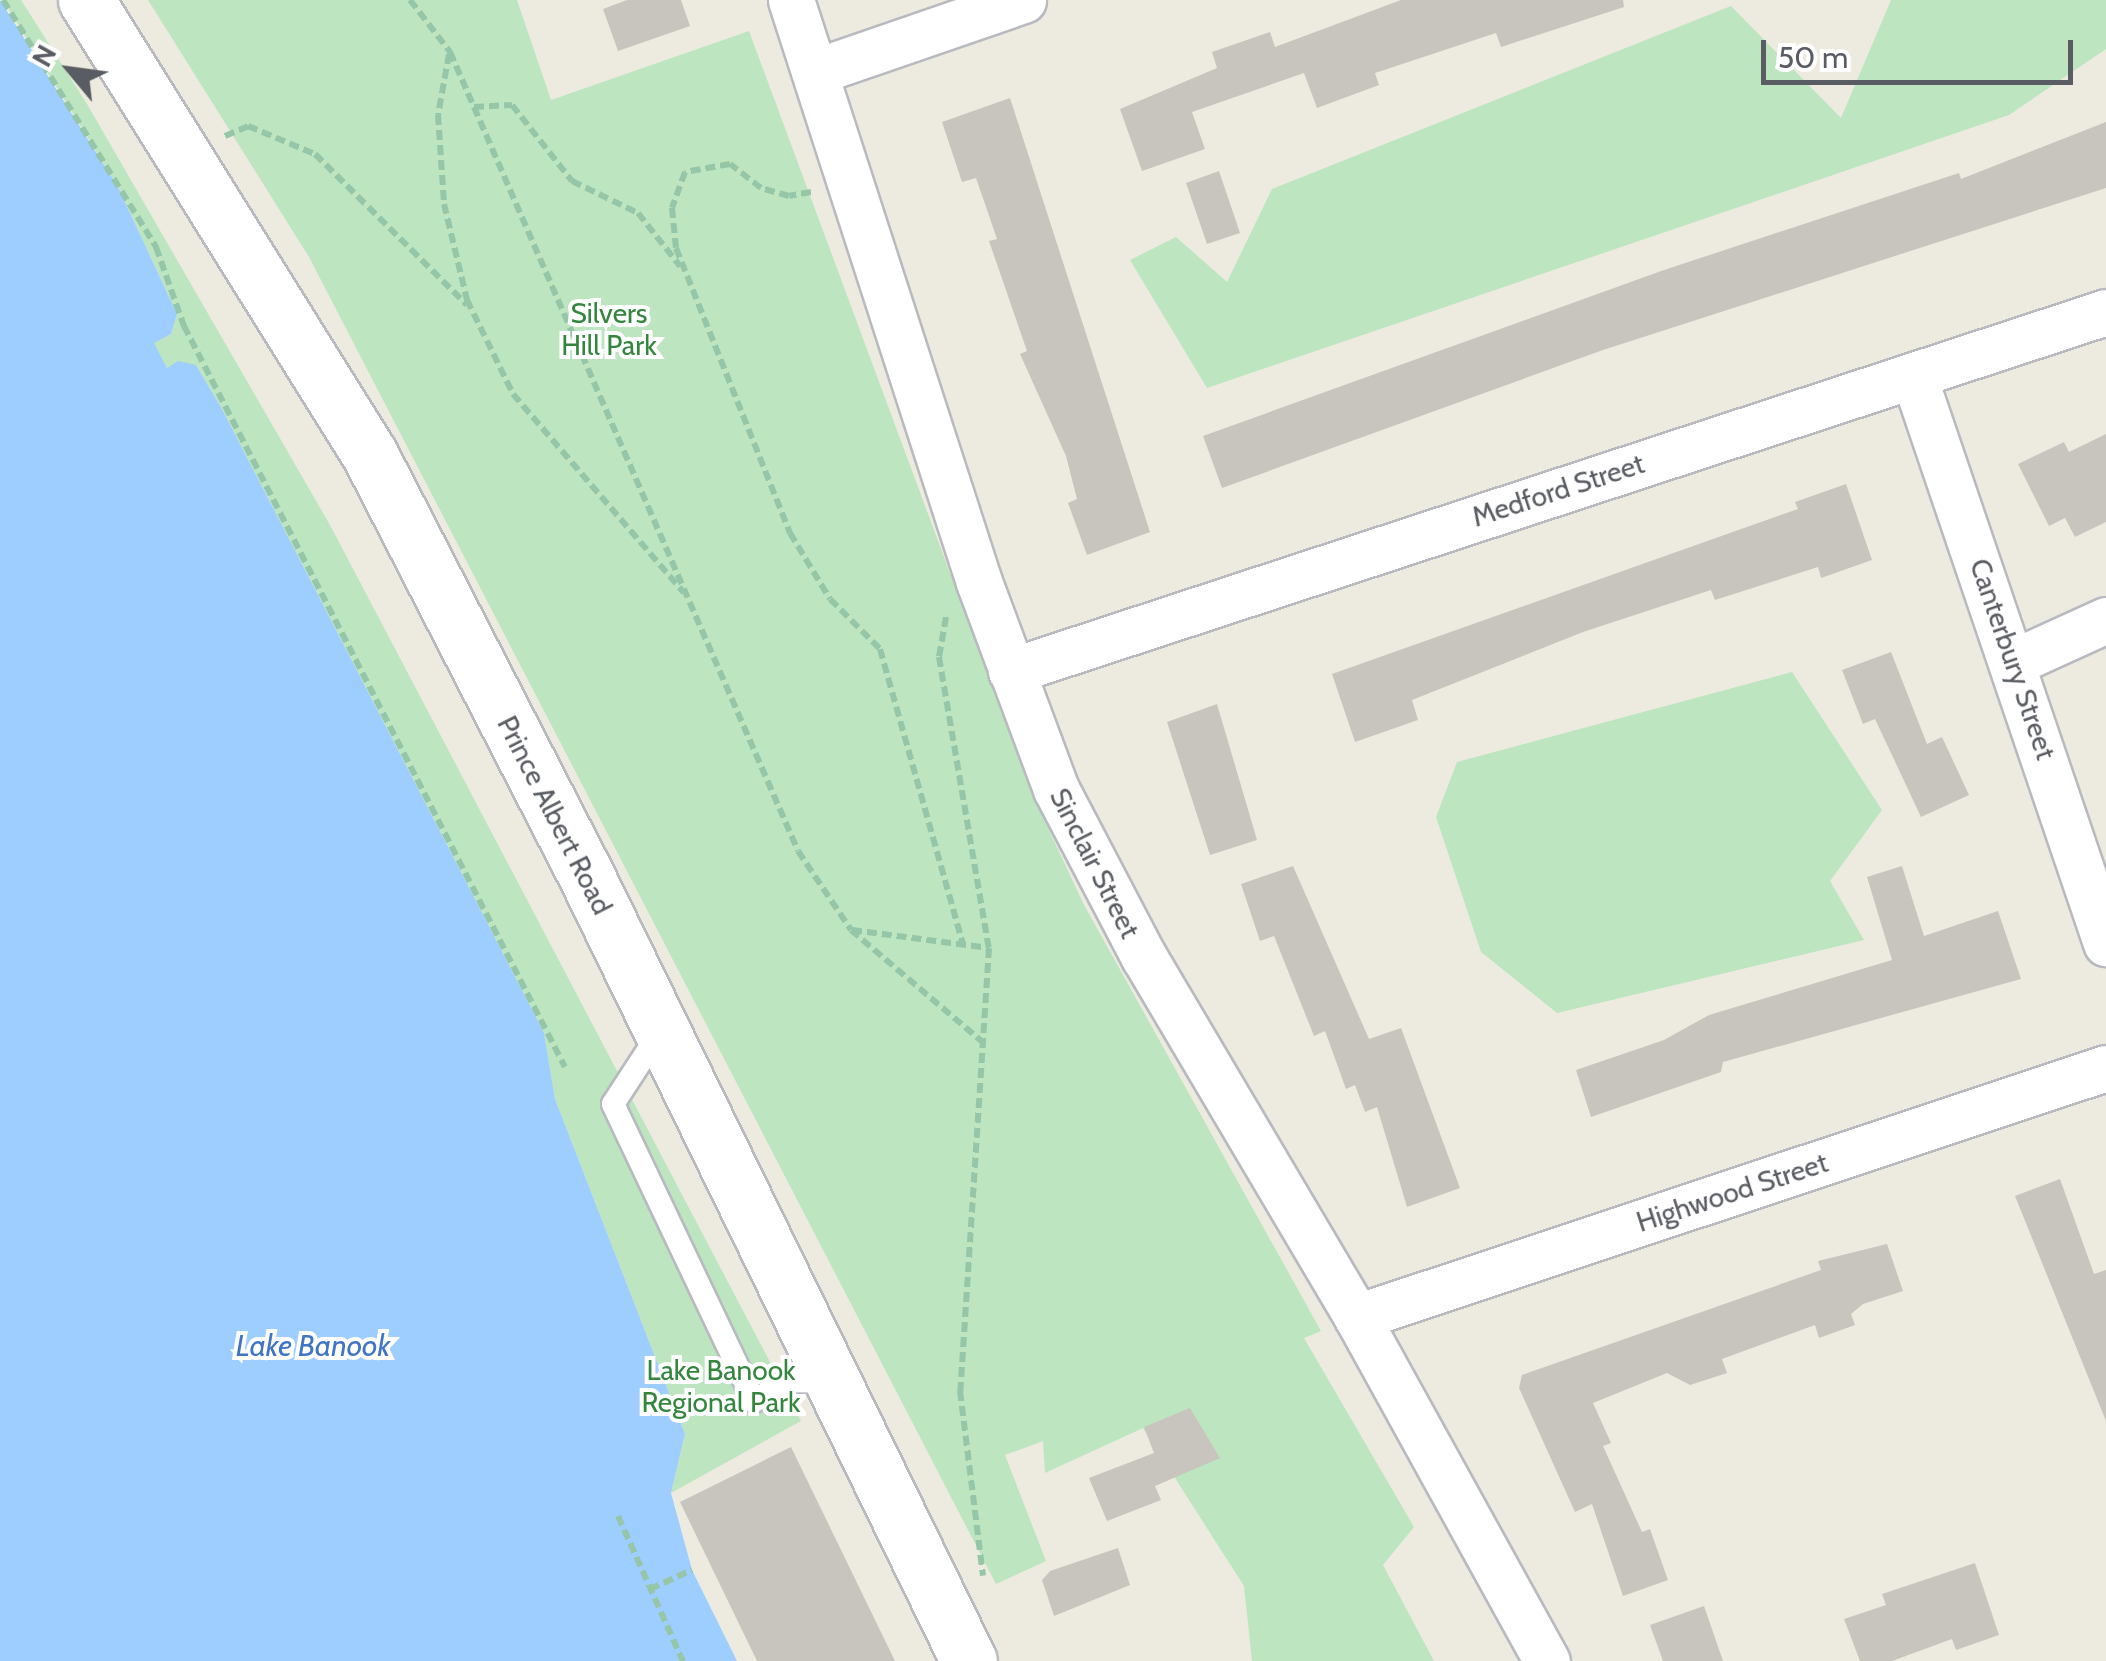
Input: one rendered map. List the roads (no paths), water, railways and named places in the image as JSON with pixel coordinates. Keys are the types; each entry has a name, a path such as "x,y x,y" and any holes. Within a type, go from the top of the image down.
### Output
{"main road":[{"name":"Prince Albert Road","path":"86,0 187,152 370,456 662,1030 969,1661"}],"street":[{"name":"Sinclair Street","path":"791,0 817,71 846,184 979,582 1056,790 1144,958 1357,1317 1547,1661"},
{"path":"817,71 1024,0"},
{"name":"Medford Street","path":"1012,671 2106,312"},
{"name":"Canterbury Street","path":"1914,377 2016,661 2106,942"},
{"path":"2016,661 2106,620"},
{"name":"Highwood Street","path":"1357,1317 2106,1068"}],"lane":[{"path":"662,1030 614,1104 754,1401 786,1381 834,1382"}],"water":[{"name":"Lake Banook","path":"0,0 118,187 177,314 171,334 154,343 167,368 178,361 196,365 222,409 544,1033 555,1099 685,1434 671,1493 692,1570 737,1661 0,1661"}],"park label":[{"name":"Silvers Hill Park","path":"609,329"},
{"name":"Lake Banook Regional Park","path":"721,1386"}]}
